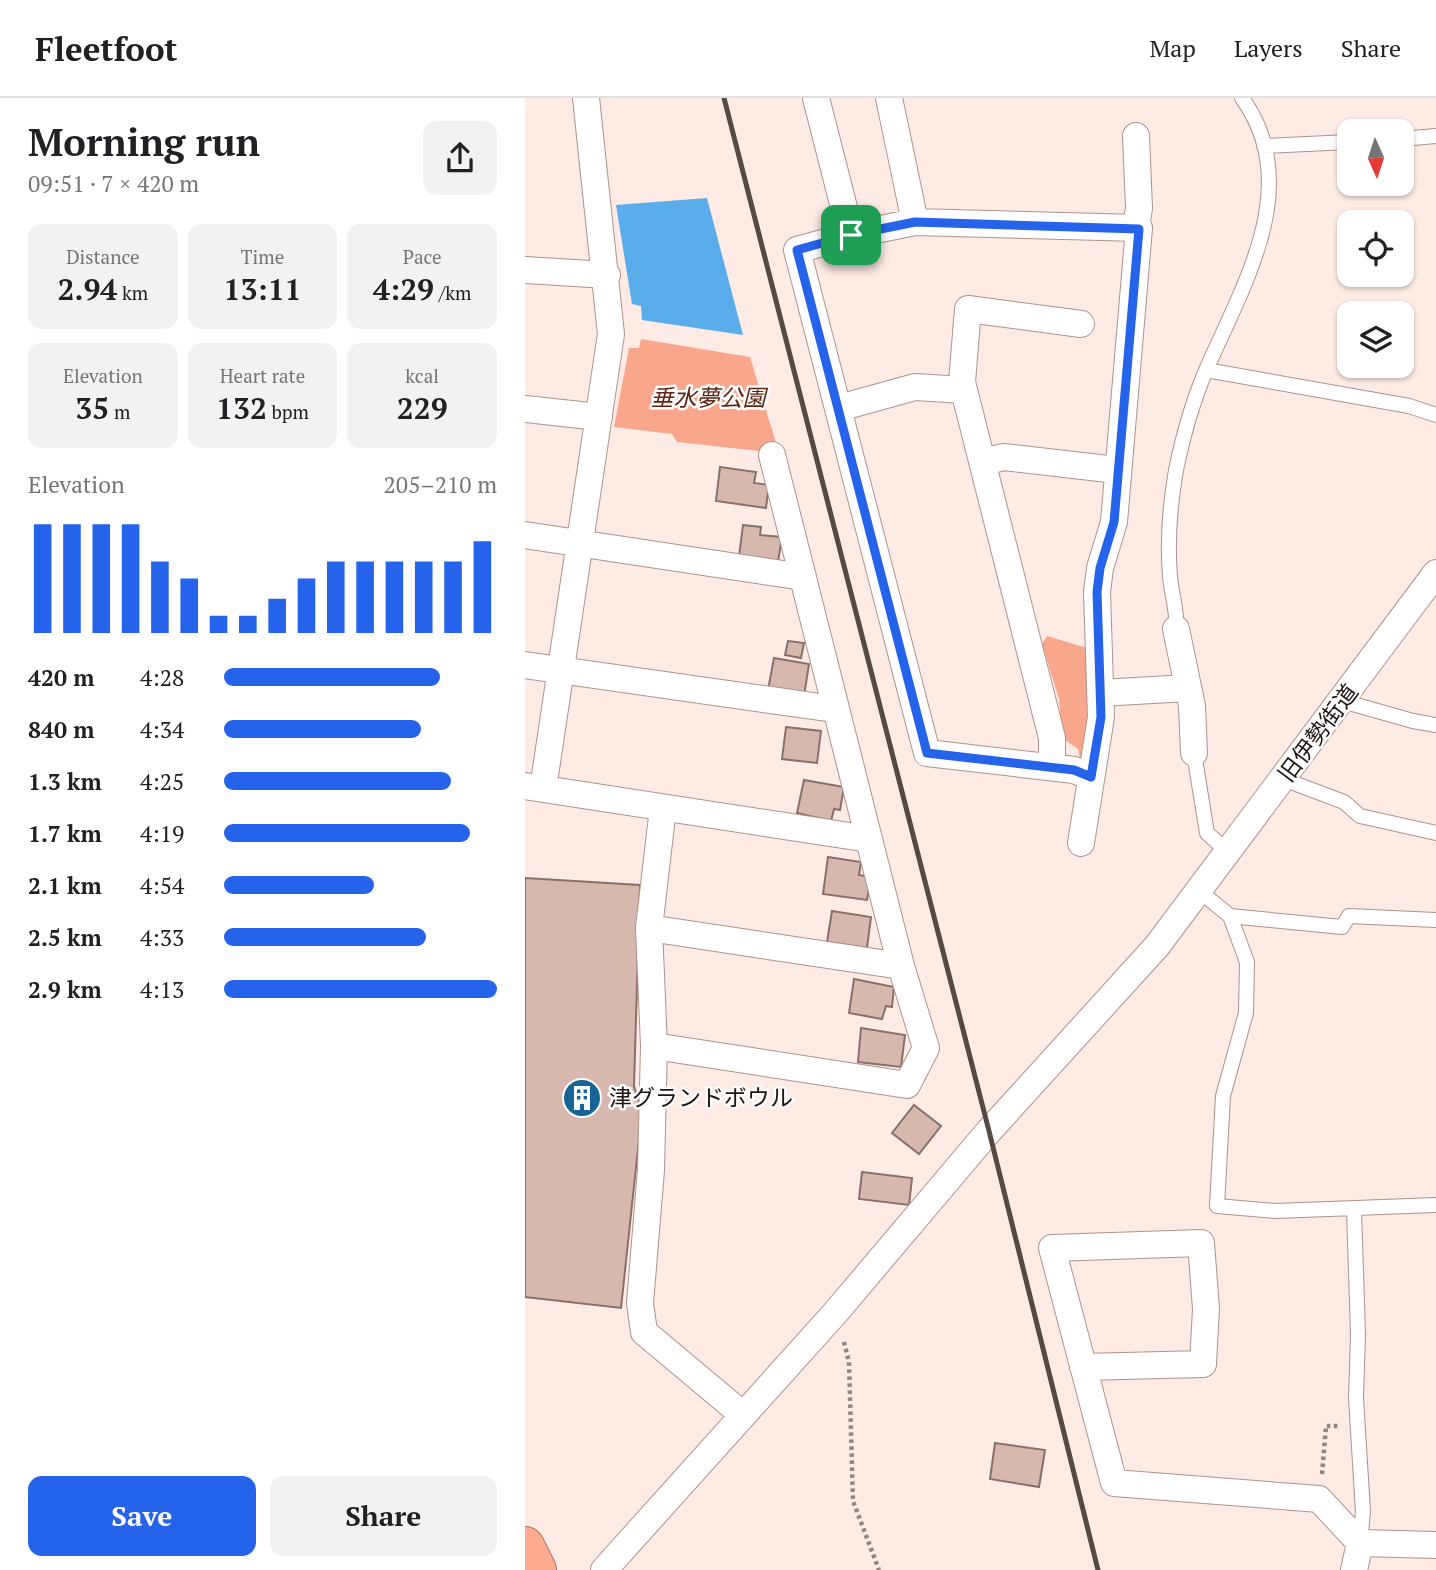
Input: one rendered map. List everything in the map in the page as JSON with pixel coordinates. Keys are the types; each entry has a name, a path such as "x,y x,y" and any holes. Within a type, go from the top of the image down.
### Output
{"highway":[{"path":"525,1546 537,1570"}],"street":[{"path":"586,98 607,275 611,334 561,670 534,787 869,839"},
{"path":"816,98 851,235"},
{"path":"889,98 915,222"},
{"path":"1081,843 1101,717 1097,592 1100,568 1114,522 1117,470 1132,344 1139,229 1136,228 1139,208 1136,136"},
{"path":"1091,777 1074,770 927,753 797,250 851,235 915,222 1136,228"},
{"path":"525,270 607,275"},
{"path":"1052,768 1052,738 962,382 968,309 1081,324"},
{"path":"839,408 915,387 964,390"},
{"path":"525,410 599,417"},
{"path":"654,1046 907,1085 926,1048 901,966 834,709 830,678 772,455"},
{"path":"982,462 1004,457 1117,470"},
{"path":"525,535 803,578"},
{"name":"旧伊勢街道","path":"604,1570 836,1312 989,1131 1157,946 1436,573"},
{"path":"1176,629 1188,688 1194,753"},
{"path":"525,665 834,709"},
{"path":"1100,693 1188,688"},
{"path":"663,808 649,928 654,1046 651,1170 640,1303 644,1332 743,1415"},
{"path":"649,928 901,966"},
{"path":"1083,1367 1203,1364 1206,1310 1201,1243 1052,1248 1083,1367 1114,1483 1319,1499 1360,1544 1436,1545"},
{"path":"1355,1570 1360,1544"}],"lane":[{"path":"1176,629 1170,575 1170,512 1182,444 1206,370 1255,263 1268,199 1264,146 1252,114 1242,98"},
{"path":"1414,138 1436,136"},
{"path":"1264,146 1337,143"},
{"path":"1206,370 1409,406 1436,415"},
{"path":"1342,701 1413,722 1436,725"},
{"path":"1194,753 1207,833 1228,852"},
{"path":"1283,779 1344,802 1360,816 1436,833"},
{"path":"1198,890 1230,916 1247,962 1248,1000 1223,1096 1217,1206 1275,1211 1436,1205"},
{"path":"1230,916 1342,927 1349,916 1436,920"},
{"path":"1354,1209 1358,1335 1357,1426 1363,1512 1360,1544"}],"path":[{"path":"836,1312 849,1362 853,1501 879,1570"},
{"path":"1319,1499 1327,1426 1357,1426"}],"green space":[{"name":"垂水夢公園","path":"641,339 750,357 779,453 677,442 672,434 614,427 629,348 639,348"},
{"path":"1047,636 1087,648 1093,716 1087,761 1080,759 1078,749 1062,738 1059,699 1042,644"}],"water":[{"path":"707,198 743,335 642,320 641,306 632,304 616,205"}],"building":[{"path":"720,467 756,472 754,483 769,485 766,508 716,501"},
{"path":"743,525 761,527 760,535 782,537 778,562 739,557"},
{"path":"788,641 804,643 801,658 785,655"},
{"path":"774,658 809,664 804,696 768,690"},
{"path":"786,727 821,731 817,763 782,759"},
{"path":"804,780 844,787 840,810 834,809 831,821 797,813"},
{"path":"828,857 861,862 859,875 871,877 867,900 823,894"},
{"name":"津グランドボウル","path":"525,878 640,885 634,1086 642,1111 621,1308 525,1297"},
{"path":"832,911 871,917 867,948 827,942"},
{"path":"854,979 894,987 892,1007 886,1006 882,1019 849,1013"},
{"path":"861,1028 905,1035 901,1067 858,1062"},
{"path":"914,1105 941,1126 919,1154 892,1133"},
{"path":"862,1172 912,1178 909,1205 859,1199"},
{"path":"995,1443 1045,1450 1039,1487 990,1479"}],"railway":[{"path":"724,98 989,1131 1098,1570"}],"place":[{"name":"津グランドボウル","path":"582,1098"}],"route":[{"path":"915,222 1139,229 1132,344 1117,470 1114,522 1100,568 1097,592 1101,717 1091,777 1074,770 927,753 797,250 851,235 915,222"}]}
